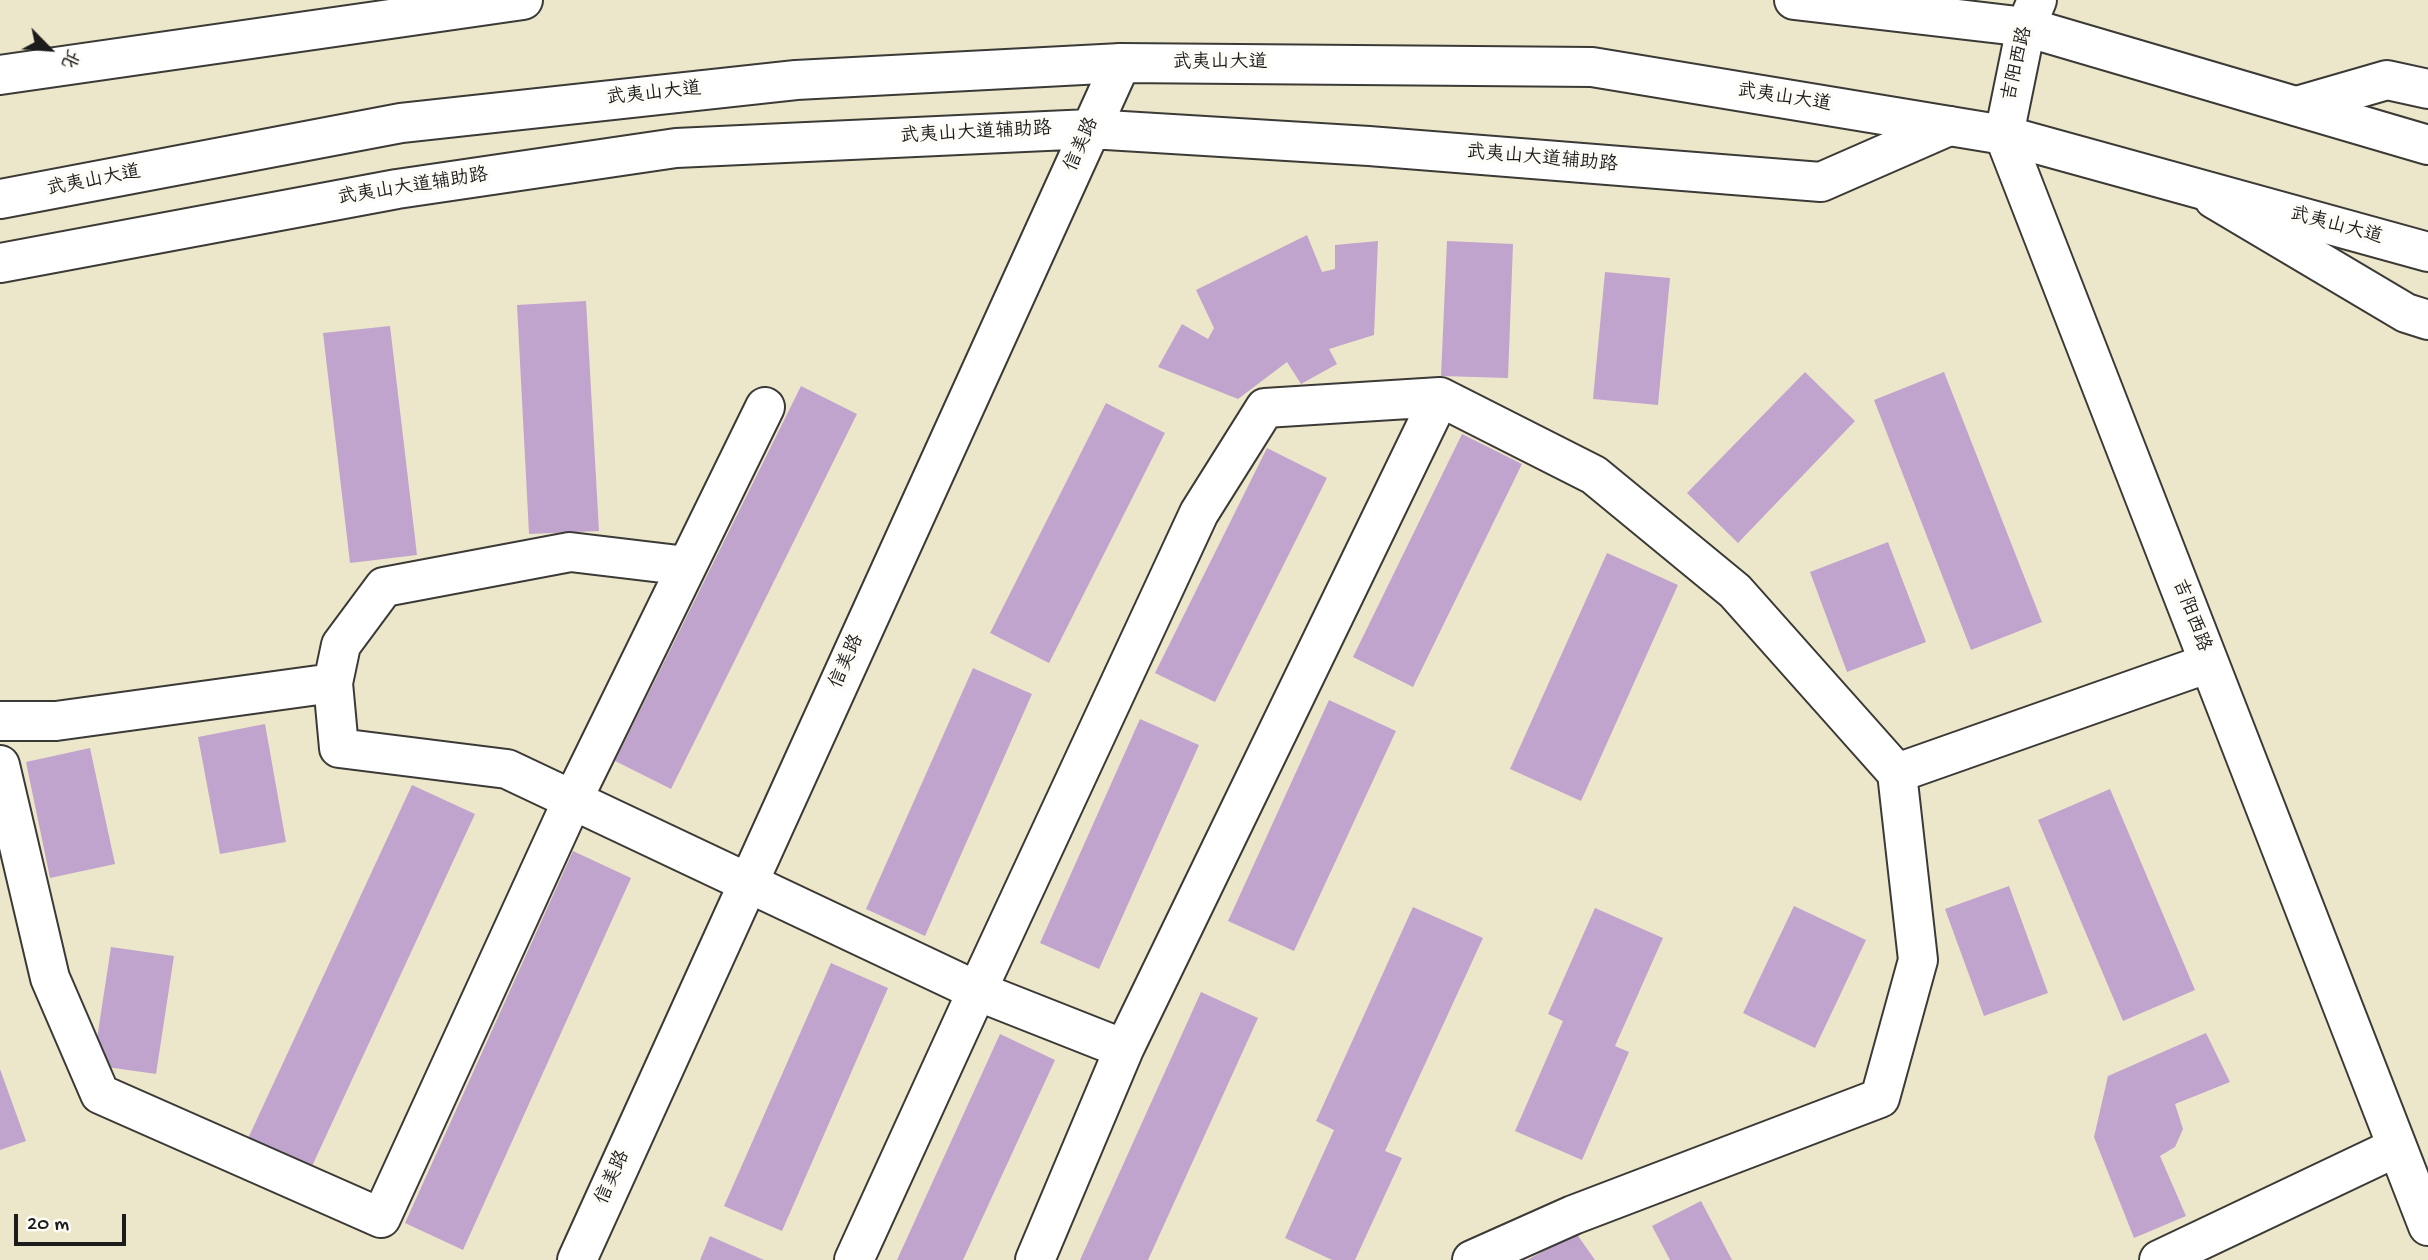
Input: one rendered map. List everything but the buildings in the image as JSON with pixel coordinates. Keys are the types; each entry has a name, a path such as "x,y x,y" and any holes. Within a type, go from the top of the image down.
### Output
{"main road":[{"path":"0,75 523,0"},
{"path":"1794,0 2032,13 2297,106 2428,145"},
{"name":"吉阳西路","path":"2032,13 2004,135 2428,1226"},
{"name":"武夷山大道","path":"0,199 401,123 796,80 1121,63 1592,67 2004,135 2428,252"},
{"name":"信美路","path":"577,1260 1121,63"},
{"path":"2297,106 2387,80 2428,89"},
{"name":"武夷山大道辅助路","path":"0,263 397,189 676,148 1090,129 1368,146 1821,182 1949,126"},
{"path":"2197,189 2406,313 2428,320"},
{"path":"1035,1260 1124,1049 1440,397"},
{"path":"854,1260 1199,513 1265,408 1440,397 1594,475 1735,591 1897,774 1918,960 1880,1098 1573,1215 1472,1260"},
{"path":"0,765 50,978 100,1094 381,1217 572,801 765,407"},
{"path":"687,566 570,552 384,587 341,645 332,683 339,748 507,769 977,991 1124,1049"},
{"path":"1897,774 2209,663"},
{"path":"0,721 56,721 332,683"},
{"path":"2159,1260 2397,1147"}]}
